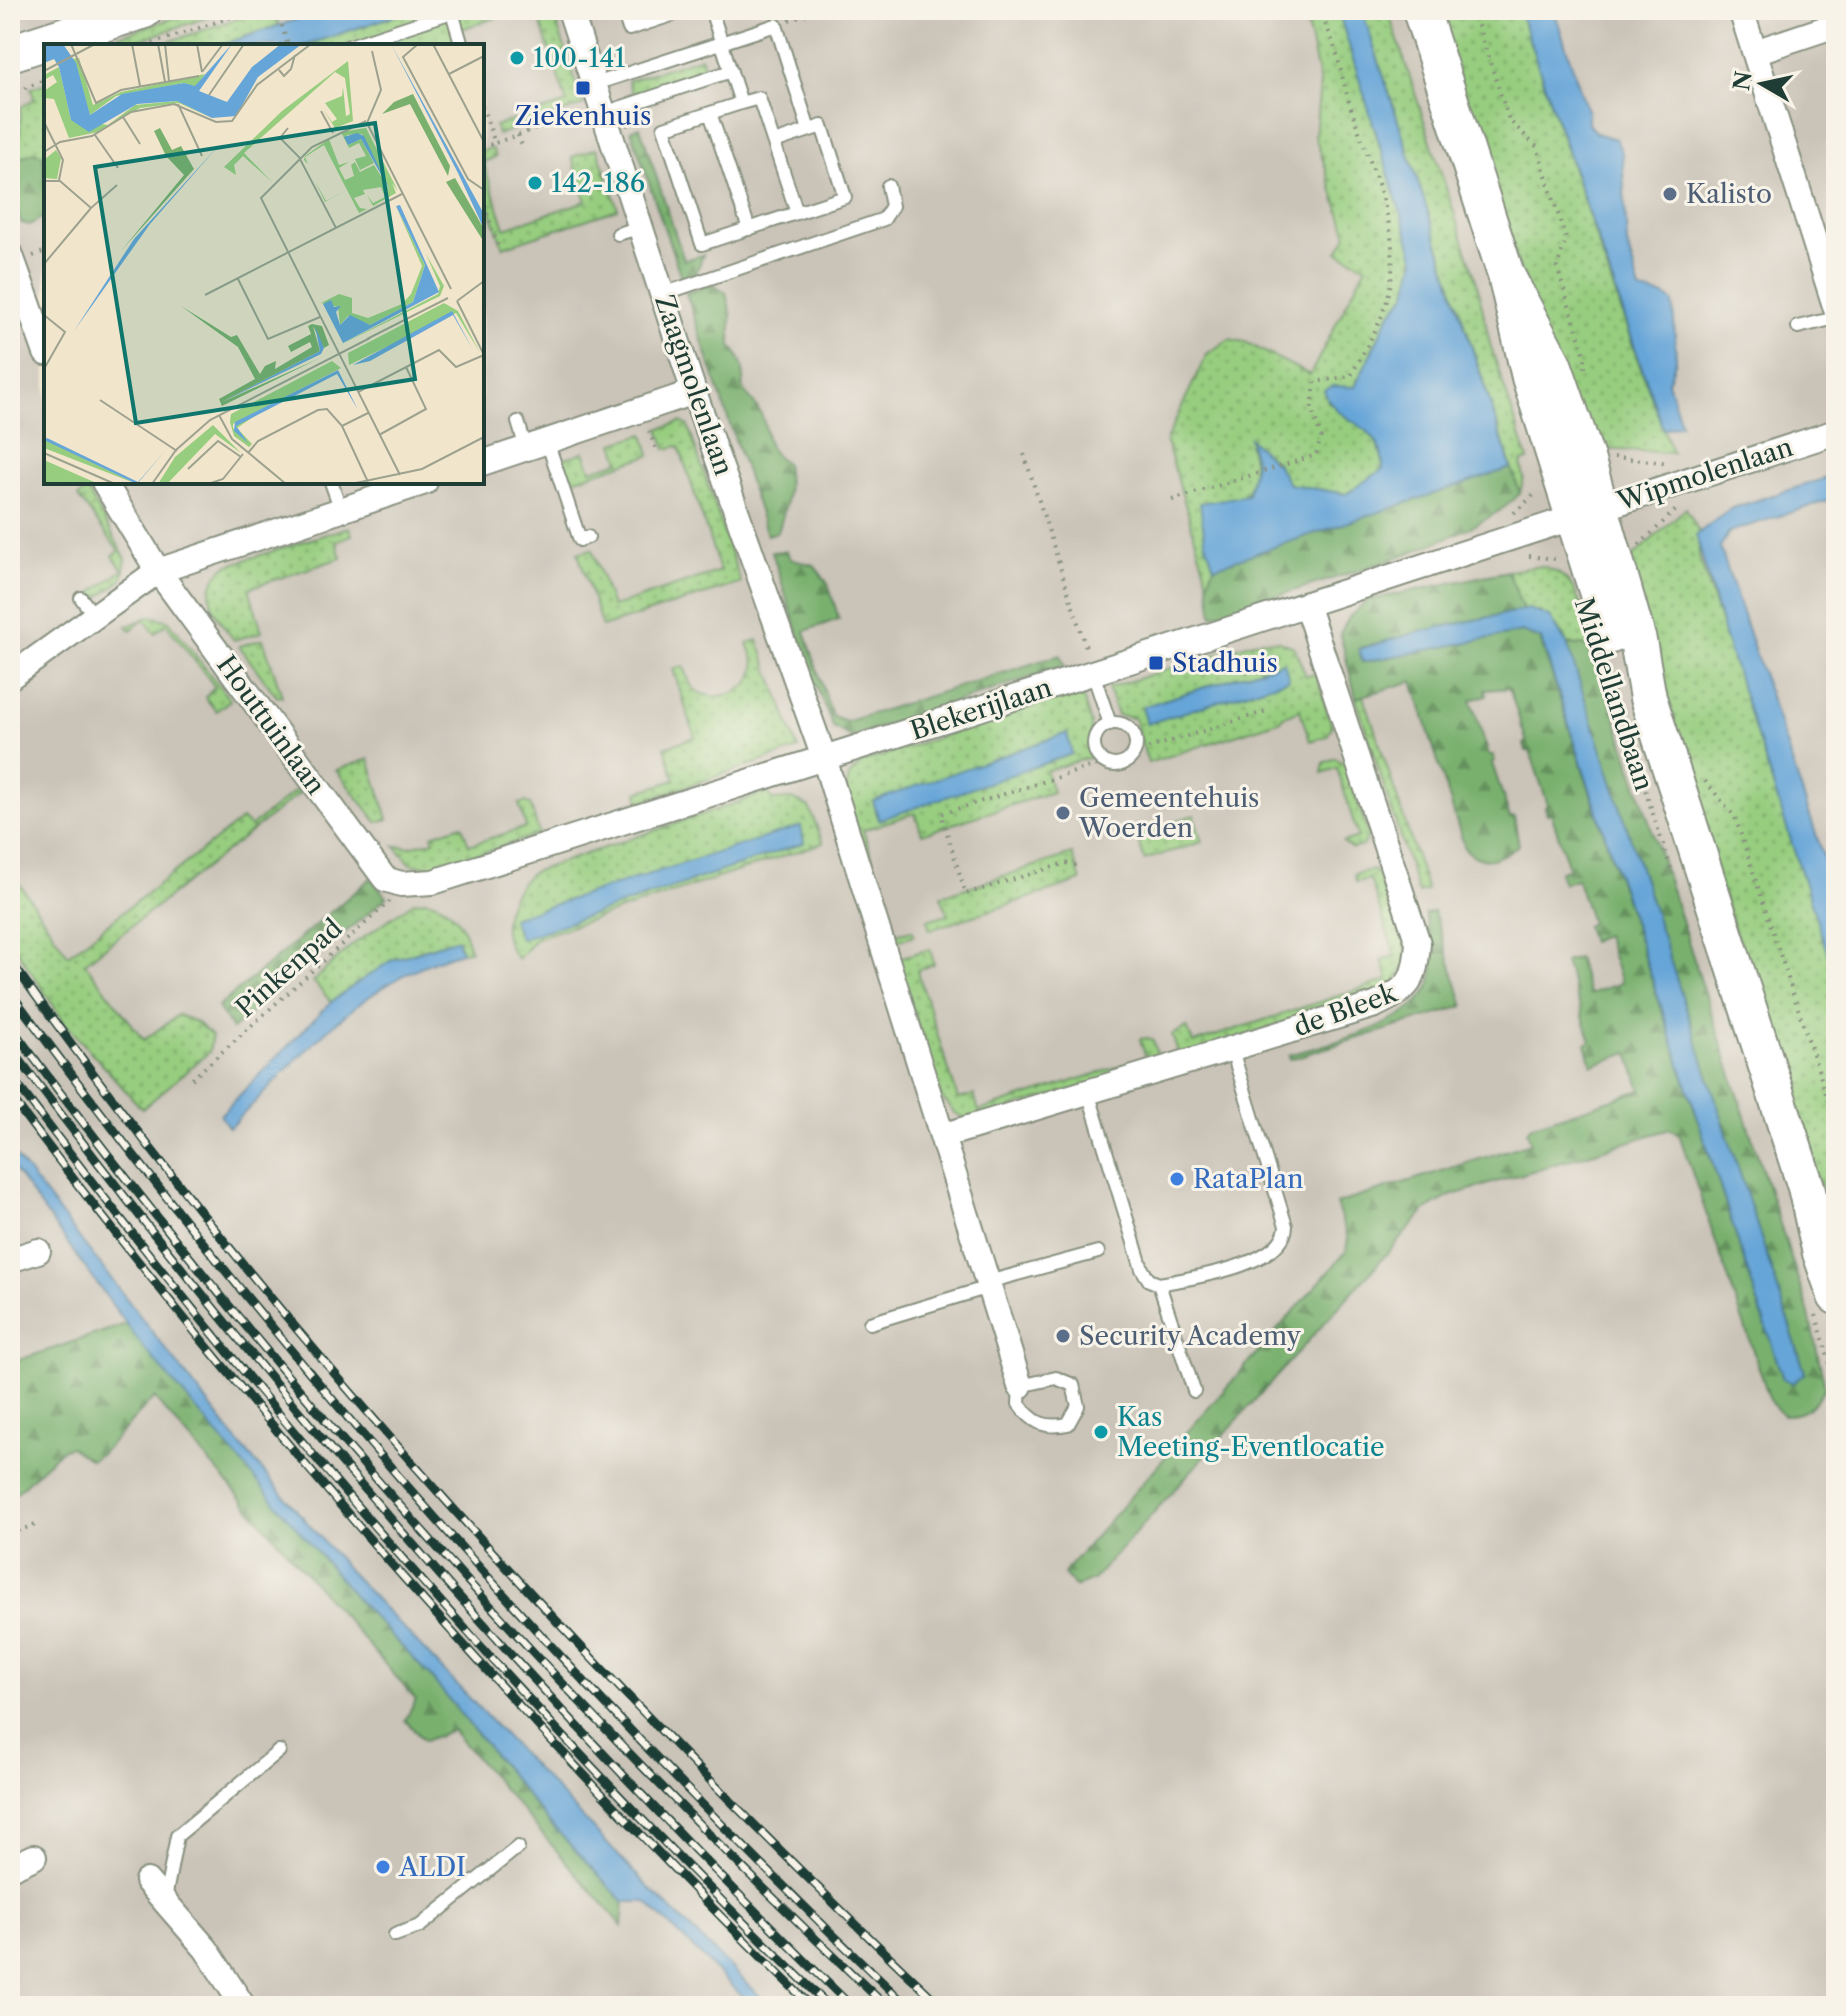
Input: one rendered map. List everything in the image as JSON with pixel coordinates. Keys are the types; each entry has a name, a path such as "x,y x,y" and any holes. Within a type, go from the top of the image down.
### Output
{"main road":[{"path":"10,53 144,10"},
{"name":"Middellandbaan","path":"1421,10 1506,275 1530,377 1562,466 1573,516 1616,648 1648,698 1806,1187 1821,1253 1825,1301"},
{"name":"Middellandbaan","path":"1806,1187 1836,1226"}],"street":[{"name":"Zaagmolenlaan","path":"570,10 600,101 630,230 663,294 694,392 824,758"},
{"path":"1741,10 1827,250 1836,309"},
{"path":"1755,52 1836,25"},
{"path":"10,253 19,311 44,345"},
{"path":"484,462 694,392"},
{"name":"Wipmolenlaan","path":"1573,516 1836,432"},
{"name":"Houttuinlaan","path":"105,484 158,571 385,879"},
{"path":"10,677 89,608 158,571 419,484"},
{"name":"Blekerijlaan","path":"385,879 410,883 433,882 1093,673 1573,516"},
{"name":"de Bleek","path":"942,1136 1232,1050 1375,1005 1405,991 1416,969 1418,943 1306,604"},
{"path":"824,758 989,1284 1016,1399"},
{"path":"10,1260 38,1251"},
{"path":"10,1868 34,1857"},
{"path":"147,1881 206,1949 243,2006"}],"lane":[{"path":"623,10 629,29 687,10"},
{"path":"711,10 741,103"},
{"path":"355,44 455,11 462,44"},
{"path":"600,101 722,42 776,25 809,130"},
{"path":"600,101 731,71"},
{"path":"774,142 822,126 845,197 797,213 749,229 702,244 664,128 759,98 797,213"},
{"path":"710,113 749,229"},
{"path":"663,294 884,219 892,206 888,186"},
{"path":"1798,327 1836,318"},
{"path":"518,422 537,445 580,540 588,537"},
{"path":"332,484 341,510"},
{"path":"1093,673 1110,724"},
{"path":"1110,724 1123,725 1133,734 1133,753 1118,764 1106,762 1097,754 1094,742 1099,730 1110,724"},
{"path":"1088,1092 1142,1269 1149,1280 1159,1284 1234,1269 1260,1256 1285,1232 1232,1050"},
{"path":"870,1323 1098,1252"},
{"path":"1159,1284 1194,1391"},
{"path":"1056,1378 1073,1385 1078,1406 1068,1424 1049,1428 1030,1418 1016,1399 1056,1378"},
{"path":"164,1901 177,1836 279,1751"},
{"path":"395,1935 420,1926 518,1847"}],"path":[{"path":"10,16 40,10"},
{"path":"151,44 252,10"},
{"path":"277,10 287,44"},
{"path":"776,25 819,10"},
{"path":"1172,500 1316,455 1321,438 1312,408 1315,382 1351,376 1384,309 1391,272 1390,221 1380,183 1349,100 1331,31 1317,10"},
{"path":"1473,10 1509,120 1537,147 1566,239 1557,267 1585,356 1584,383"},
{"path":"10,95 44,80"},
{"path":"484,146 600,101"},
{"path":"484,112 495,143"},
{"path":"518,135 523,148"},
{"path":"484,204 498,245"},
{"path":"1024,454 1093,673"},
{"path":"1562,466 1602,455 1676,463"},
{"name":"Middellandbaan","path":"1562,466 1536,493 1573,516 1555,559 1592,568"},
{"path":"1592,568 1636,553 1641,541 1688,499"},
{"name":"Middellandbaan","path":"1599,648 1672,872"},
{"path":"1133,753 1270,710"},
{"path":"1076,865 1066,863 966,894 941,814 1106,762"},
{"path":"1705,780 1735,817 1836,1124"},
{"name":"Pinkenpad","path":"192,1079 410,883"},
{"path":"1825,1301 1828,1361 1836,1385"},
{"path":"1828,1361 1836,1359"},
{"path":"10,1533 39,1524"}],"shaded area":[{"path":"10,10 1836,10 1836,2006 10,2006"}],"green space":[{"path":"198,10 230,10 127,44 94,44"},
{"path":"263,10 274,10 279,25 224,44 162,44"},
{"path":"412,10 520,10 455,31 458,44 309,44"},
{"path":"536,10 552,10 584,105 497,135 495,126 567,103"},
{"path":"1304,10 1338,10 1415,259 1407,293 1389,315 1355,388 1333,386 1327,401 1373,437 1382,457 1383,469 1346,494 1289,484 1276,463 1255,444 1249,444 1253,473 1244,497 1205,540 1214,567 1208,582 1166,440 1207,354 1229,339 1245,342 1310,375 1366,266 1338,252 1347,235 1315,136 1320,83"},
{"path":"1362,10 1388,10 1477,283 1490,344 1528,460 1521,462 1524,478 1520,493"},
{"path":"1437,10 1519,10 1672,453 1588,448 1531,306"},
{"path":"701,57 705,69 632,94 628,81"},
{"path":"44,84 44,183 42,164 10,166 11,149 19,148 21,107 34,99 31,88"},
{"path":"640,127 684,260 703,255 695,276 682,280 631,130"},
{"path":"492,148 496,157 484,162 484,150"},
{"path":"597,148 618,209 503,247 484,192 484,165 505,228 586,201 572,157"},
{"path":"35,152 43,155 44,216 30,225 21,223 10,186 10,166 21,157"},
{"path":"712,285 726,292 731,314 731,346 742,365 742,386 761,414 770,447 786,464 787,490 783,515 778,532 767,535 686,293"},
{"path":"681,422 688,426 741,583 602,627 578,553 592,549 612,607 720,571 679,446 666,449 659,429"},
{"path":"644,434 650,455 570,481 563,459 584,452 591,470 620,461 614,443"},
{"path":"1511,468 1520,493 1498,511 1465,530 1330,580 1213,615 1208,582 1214,567"},
{"path":"87,490 126,559 122,580 97,599 93,592 123,570 113,556 119,551 78,497"},
{"path":"1686,508 1698,530 1699,557 1836,979 1836,1212 1813,1171 1720,885 1626,563"},
{"path":"349,527 352,535 336,541 341,558 249,588 262,632 234,640 215,612 210,594 217,576 226,566"},
{"path":"787,551 790,559 814,565 828,584 839,619 805,631 832,716 846,722 1060,655 1064,666 851,737 833,727 809,668 772,552"},
{"path":"1541,566 1565,578 1572,586 1592,646 1567,644 1550,620 1537,612 1523,610 1508,571"},
{"path":"1508,571 1523,610 1422,631 1360,648 1362,662 1522,632 1540,639 1783,1379 1793,1383 1805,1373 1567,644 1592,646 1808,1310 1825,1387 1813,1404 1797,1414 1783,1415 1771,1403 1679,1134 1670,1129 1450,1196 1426,1210 1093,1580 1076,1587 1064,1574 1071,1564 1346,1252 1348,1238 1336,1204 1531,1143 1527,1131 1531,1126 1641,1090 1629,1053 1592,1065 1586,1044 1591,1041 1565,962 1577,958 1589,994 1621,983 1605,935 1591,942 1586,926 1591,923 1577,879 1563,883 1559,872 1569,868 1551,813 1547,814 1545,807 1548,805 1530,751 1526,751 1524,744 1527,743 1509,688 1485,690 1486,695 1471,700 1489,755 1493,755 1495,761 1492,763 1510,818 1514,817 1519,845 1486,860 1465,849 1413,681 1356,698 1340,634 1350,616 1369,600"},
{"path":"151,616 169,621 230,700 216,711 205,697 215,687 166,624 155,633 144,619 131,630 127,626"},
{"path":"263,639 282,696 277,697 239,646"},
{"path":"758,640 798,749 640,802 638,792 675,780 665,747 695,737 673,669 684,666 690,684 701,694 730,694 740,690 753,676 755,664 748,643"},
{"path":"1260,640 1279,641 1294,647 1306,676 1316,674 1332,726 1327,736 1310,741 1300,710 1282,717 1282,720 1148,763 1134,718 1117,715 1108,688","holes":["1283,662 1288,679 1147,723 1143,707"]},
{"path":"1071,694 1083,697 1091,724 1091,757 1046,771 1052,792 922,834 915,813 863,830 896,934 912,930 914,935 891,943 845,795 849,776 863,762","holes":["1070,742 879,819 877,812"]},
{"path":"1364,696 1427,890 1418,893 1356,698"},
{"path":"1335,758 1345,764 1369,836 1362,846 1352,849 1343,842 1358,837 1337,768 1322,773 1324,763"},
{"path":"369,759 388,819 377,822 336,770"},
{"path":"299,788 301,792 85,963 144,1040 178,1015 196,1022 212,1036 209,1052 142,1109 65,1023 10,940 10,870 68,955 242,819 250,827"},
{"path":"768,792 772,800 792,799 809,807 823,843 536,938 518,959 510,949 506,937 506,913 516,890 533,872"},
{"path":"526,802 531,806 539,834 437,868 411,864 395,846 409,847 434,841 432,835 462,825 469,845 526,827 519,804"},
{"path":"1194,815 1202,842 1144,860 1136,833"},
{"path":"1072,854 1081,881 930,930 927,920 948,914 941,896"},
{"path":"1372,870 1382,877 1408,960 1391,990 1180,1059 1172,1035 1187,1027 1193,1043 1388,980 1382,960 1395,956 1370,879 1356,882 1354,874"},
{"path":"371,878 387,897 232,1029 218,1007"},
{"path":"426,900 451,912 465,933 470,951 461,952 457,939 392,960 331,1002 313,981 351,946 414,902"},
{"path":"1434,912 1464,1006 1290,1059 1289,1055 1372,1029 1412,1007 1425,993 1432,977 1432,953 1425,914"},
{"path":"930,949 934,964 917,970 958,1099 974,1095 979,1111 1146,1058 1140,1039 1153,1040 1160,1065 969,1120 954,1113 941,1097 896,959"},
{"path":"126,1324 364,1607 430,1676 546,1819 624,1902 622,1926 452,1730 424,1741 405,1720 416,1700 154,1398 102,1453 90,1460 70,1447 61,1450 10,1499 10,1363"}],"water":[{"path":"325,10 412,10 309,44 224,44"},
{"path":"1338,10 1362,10 1511,468 1214,567 1205,540 1200,503 1248,495 1255,461 1249,438 1276,463 1289,484 1346,494 1383,469 1376,441 1338,411 1324,390 1333,386 1355,387 1389,315 1407,293 1415,259"},
{"path":"1519,10 1554,10 1588,114 1588,124 1596,133 1616,139 1622,153 1627,244 1640,291 1664,296 1673,302 1676,360 1668,382 1681,424 1663,429"},
{"path":"1836,475 1836,498 1729,532 1720,547 1836,894 1836,979 1725,638 1696,535 1730,509"},
{"path":"1529,609 1550,617 1567,644 1805,1373 1793,1383 1783,1379 1541,639 1522,632 1362,662 1359,649 1422,631"},
{"path":"1284,662 1289,679 1147,724 1142,707"},
{"path":"1067,733 1072,754 879,820 873,801"},
{"path":"801,826 804,843 520,939 512,918"},
{"path":"457,939 461,952 425,965 392,982 334,1024 229,1128 220,1115 331,1002 392,960"},
{"path":"10,1149 239,1443 348,1570 651,1890 770,2006 752,2006 646,1902 624,1902 546,1819 430,1676 364,1607 143,1347 10,1164"}],"railway":[{"path":"10,960 114,1101 222,1239 450,1505 691,1761 941,2006"},
{"path":"10,992 217,1260 436,1519 666,1768 907,2006"},
{"path":"10,1026 109,1157 212,1285 426,1535 651,1776 886,2006"},
{"path":"10,1047 206,1299 412,1543 627,1779 851,2006"},
{"path":"10,1075 201,1320 401,1557 610,1786 829,2006"},
{"path":"10,1096 197,1335 393,1566 598,1790 811,2006"}],"place":[{"name":"100-141","path":"517,58"},
{"name":"Ziekenhuis","path":"583,88"},
{"name":"142-186","path":"535,183"},
{"name":"Kalisto","path":"1670,194"},
{"name":"Stadhuis","path":"1156,663"},
{"name":"Gemeentehuis Woerden","path":"1063,813"},
{"name":"RataPlan","path":"1177,1179"},
{"name":"Security Academy","path":"1063,1336"},
{"name":"Kas Meeting-Eventlocatie","path":"1101,1432"},
{"name":"ALDI","path":"383,1867"}]}
